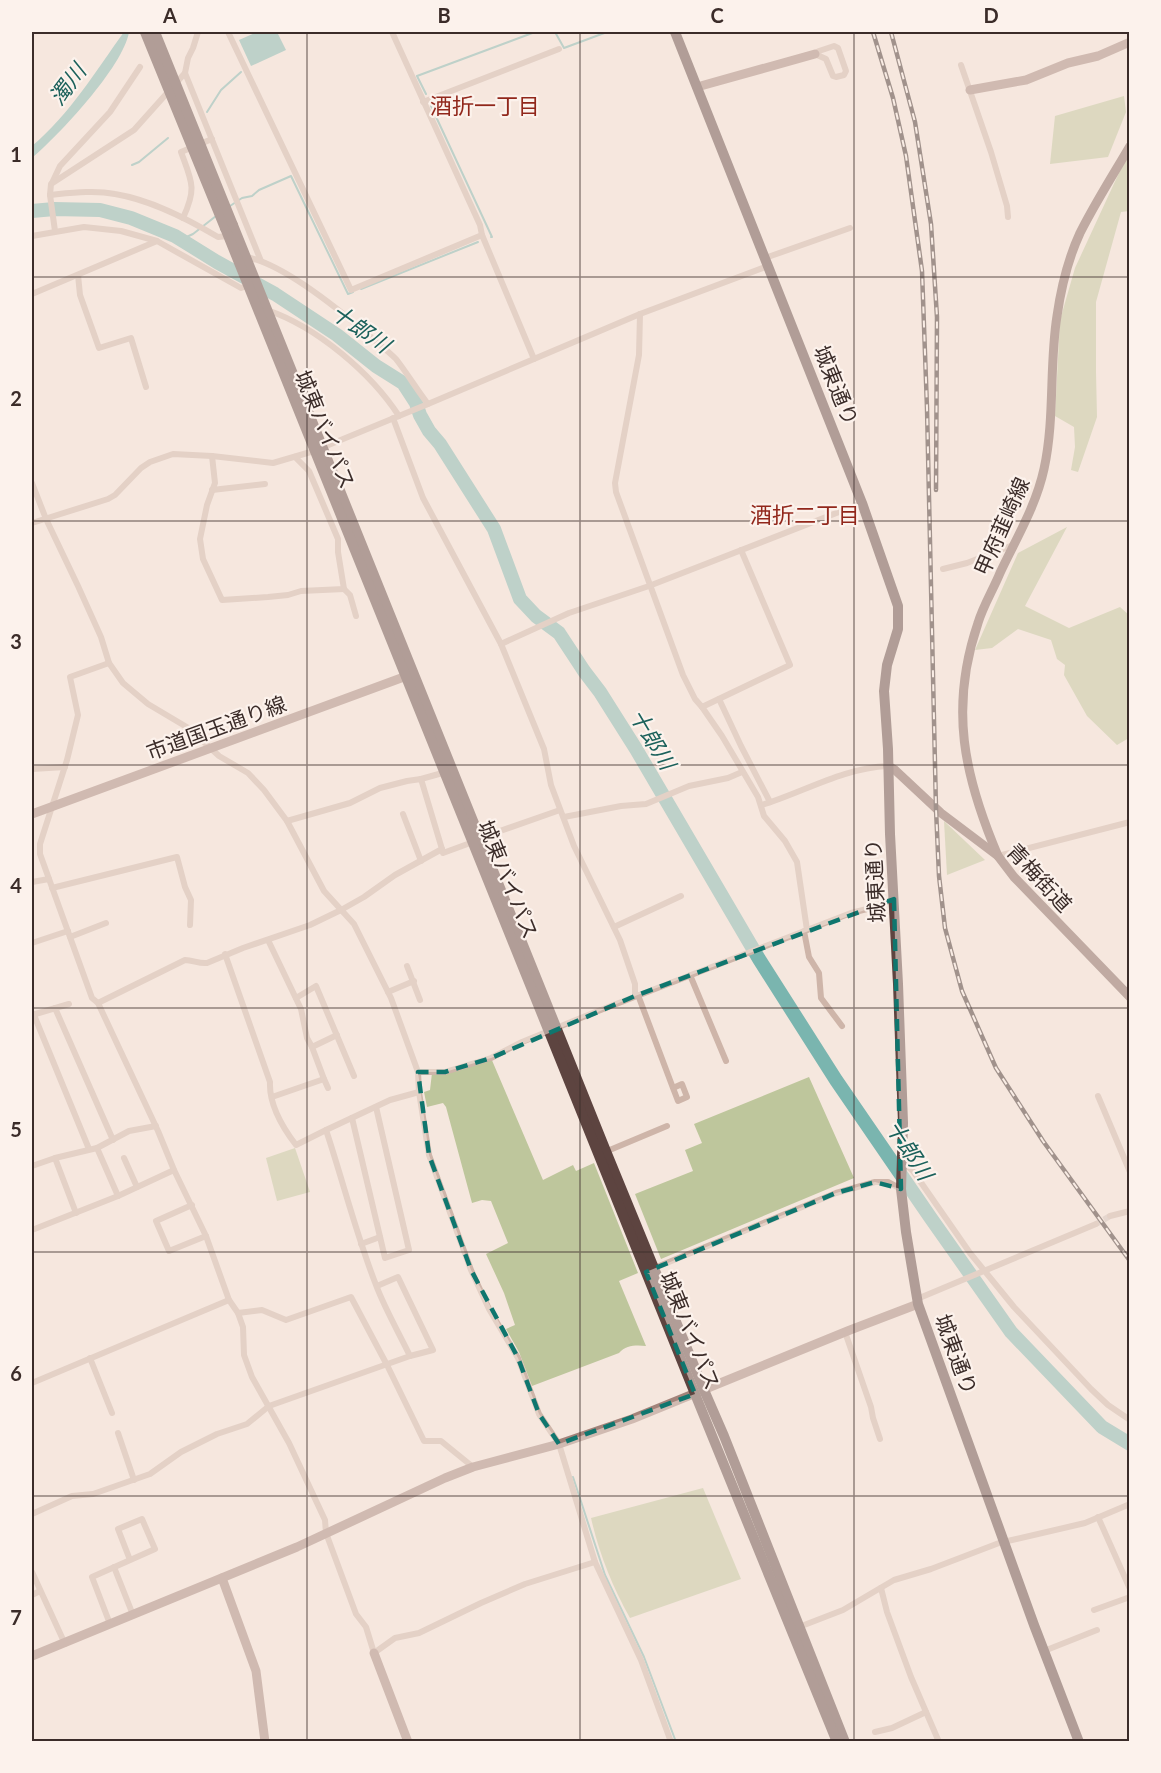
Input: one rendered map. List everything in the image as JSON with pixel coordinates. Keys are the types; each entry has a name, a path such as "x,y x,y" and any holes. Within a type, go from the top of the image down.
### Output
{"highway":[{"name":"城東バイパス","path":"145,32 228,230 264,305 318,449"},
{"name":"城東バイパス","path":"155,32 228,230"},
{"name":"城東通り","path":"675,32 862,502 898,606 898,629 887,665 884,691 903,1123 902,1189 906,1232 918,1302 1044,1652 1079,1742"},
{"name":"城東バイパス","path":"242,257 247,286 318,449 410,676 699,1392 837,1742"},
{"name":"城東バイパス","path":"699,1392 724,1436 845,1742"}],"main road":[{"name":"甲府韮崎線","path":"998,856 976,800 964,744 963,698 967,662 978,621 1039,491 1045,466 1051,417 1056,318 1068,266 1080,234 1130,146"},
{"name":"青梅街道","path":"888,766 941,813 998,856 1014,877 1130,997"}],"street":[{"path":"51,184 134,130 185,73 198,32"},
{"path":"228,32 351,290 482,235"},
{"path":"392,32 480,225 482,235 534,359"},
{"path":"970,90 1026,80 1068,63 1098,56 1130,42"},
{"path":"697,87 837,46 846,74 833,76 827,61 815,54"},
{"path":"423,102 559,49"},
{"path":"961,65 991,152 1007,206 1008,217"},
{"path":"55,230 50,197 51,184 60,166 110,112 140,67"},
{"path":"185,73 261,261"},
{"path":"183,218 193,190 181,152 212,139"},
{"path":"50,197 79,192 113,193 143,200 218,237 228,230"},
{"path":"32,236 55,230 84,227 121,231 158,241 241,288 247,286"},
{"path":"32,524 108,499 141,468 173,454 212,456 268,464 318,449 850,228"},
{"path":"32,294 158,241"},
{"path":"242,257 261,261 284,273 355,323 395,359 428,404"},
{"path":"78,275 80,295 99,348 130,338 146,387"},
{"path":"264,305 327,343 382,393 399,416 423,498 501,644 544,749 551,786 560,810 574,846 614,927 631,971 636,995 673,1088"},
{"path":"639,314 639,355 615,483 616,492 683,675 695,699 722,736 762,805 764,816 785,841 796,862 808,957 819,973 821,998 842,1026"},
{"path":"212,456 215,483 207,504 200,539 203,559 222,600 288,595 301,591 344,589"},
{"path":"295,457 309,471 338,539 344,589 350,595 356,616"},
{"path":"32,483 46,519 101,637 109,663 123,683 148,704 190,729 219,756 248,773 287,821 324,891 354,924 388,992 418,1072 429,1155 471,1270 489,1308 518,1358 539,1414 559,1444 595,1562 641,1660 671,1742"},
{"path":"212,490 265,484"},
{"path":"501,644 569,614 649,586 862,502"},
{"path":"943,569 967,563 1013,545"},
{"path":"702,707 790,665 741,550"},
{"path":"109,663 69,677 78,716 65,767 40,844 40,854 92,998 98,1003 156,1126 174,1170 206,1236 229,1300 238,1313 243,1327 244,1355 252,1377 289,1443 325,1520 326,1533 356,1614 366,1627 408,1742"},
{"name":"市道国玉通り線","path":"32,814 410,676"},
{"path":"719,699 770,802"},
{"path":"762,805 840,775 867,767 888,766"},
{"path":"32,769 65,767"},
{"path":"287,821 350,803 380,788 448,771"},
{"path":"564,817 646,804 689,786 728,778 742,772"},
{"path":"421,779 443,853 560,810"},
{"path":"404,814 421,861"},
{"path":"998,856 1130,822"},
{"path":"98,1003 185,960 201,964 207,963 225,954 310,925 364,897 395,875 442,849"},
{"path":"52,888 177,857 191,900 190,925"},
{"path":"32,882 49,879"},
{"path":"614,927 681,896"},
{"path":"418,1072 445,1072 467,1067 636,995 851,913 894,899"},
{"path":"32,943 106,923"},
{"path":"268,940 301,1009 307,1038 328,1088"},
{"path":"225,954 270,1082 277,1113 296,1145 376,1107 419,1092"},
{"path":"407,966 420,1000"},
{"path":"690,975 726,1062"},
{"path":"388,992 414,981"},
{"path":"296,998 316,986 354,1076"},
{"path":"69,1004 32,1015 89,1149"},
{"path":"55,1008 113,1140"},
{"path":"312,1047 337,1035"},
{"path":"272,1097 324,1078"},
{"path":"1098,1096 1130,1172"},
{"path":"352,1118 385,1258 409,1250 376,1107"},
{"path":"32,1166 97,1148 129,1131 156,1126"},
{"path":"603,1153 667,1126"},
{"path":"326,1130 376,1286 410,1356"},
{"path":"97,1148 118,1196"},
{"path":"55,1158 76,1213"},
{"path":"124,1158 137,1187"},
{"path":"902,1161 913,1171 970,1252 1044,1341 1108,1405 1130,1420"},
{"path":"32,1230 118,1196 174,1170"},
{"path":"650,1270 841,1191 881,1182 888,1182 902,1189"},
{"path":"192,1205 156,1221 169,1251 206,1236"},
{"path":"1110,1216 1130,1211"},
{"path":"32,1656 297,1547 445,1478 473,1467 559,1444 632,1419 918,1302 1095,1224"},
{"path":"361,1244 380,1237"},
{"path":"32,1514 72,1496 93,1494 150,1474 181,1452 217,1434 247,1425 269,1406 433,1350 398,1277 376,1286"},
{"path":"238,1313 262,1310 286,1320 351,1296 424,1442 441,1441 473,1467"},
{"path":"32,1383 229,1300"},
{"path":"845,1332 880,1439"},
{"path":"90,1358 112,1413"},
{"path":"118,1433 134,1480"},
{"path":"799,1627 831,1615 894,1580 1005,1542 1085,1523 1130,1504"},
{"path":"1098,1517 1130,1589"},
{"path":"110,1624 92,1577 155,1549 142,1519 118,1529 130,1560"},
{"path":"374,1653 395,1638 419,1633 525,1584 595,1562"},
{"path":"114,1567 133,1615"},
{"path":"32,1572 65,1644"},
{"path":"222,1578 256,1671 264,1742"},
{"path":"881,1588 887,1612 911,1677 939,1742"},
{"path":"32,1595 40,1591"},
{"path":"1094,1610 1130,1597"},
{"path":"1044,1652 1097,1630"},
{"path":"874,1732 892,1728 926,1712"}],"highlighted area":[{"path":"894,899 901,1189 875,1182 836,1193 646,1272 695,1394 559,1444 539,1414 518,1358 471,1270 429,1155 418,1072 445,1072 491,1058 635,996"}],"green space":[{"path":"1124,96 1126,112 1108,157 1050,164 1055,116"},
{"path":"1129,154 1129,211 1121,212 1096,302 1097,417 1078,472 1071,470 1075,447 1074,427 1055,416 1060,320 1075,268"},
{"path":"1067,527 1025,606 1069,628 1120,607 1129,615 1129,738 1117,745 1087,716 1064,675 1065,665 1057,659 1051,640 1018,629 992,648 975,650 1018,553"},
{"path":"944,821 985,860 947,875"},
{"path":"491,1058 543,1180 573,1165 576,1171 594,1163 638,1273 619,1281 646,1346 628,1347 619,1353 532,1386 519,1352 506,1329 515,1325 504,1293 486,1254 508,1243 491,1201 482,1200 472,1203 446,1107 443,1103 427,1107 424,1092 430,1090 432,1073"},
{"path":"809,1077 854,1178 661,1259 635,1194 693,1171 685,1150 702,1143 694,1124"},
{"path":"295,1148 310,1192 277,1201 266,1158"},
{"path":"703,1488 741,1579 630,1618 607,1569 591,1518"}],"water":[{"path":"124,32 129,32 124,47 103,81 58,134 32,158 32,146 46,134 70,106"},
{"path":"257,32 277,32 286,50 251,66 239,40"}],"waterway":[{"path":"426,94 417,76 535,32"},
{"path":"555,32 564,48 607,32"},
{"path":"207,112 221,90 241,72"},
{"path":"431,106 491,237"},
{"path":"132,165 139,162 168,138"},
{"path":"230,206 242,198 252,196 259,190 291,176 348,294 353,292"},
{"name":"十郎川","path":"32,211 100,210 131,218 175,236 275,294 403,383 416,403 429,431 440,444 494,529 520,599 536,616 559,633 600,692 759,959 836,1080 1011,1332 1102,1427 1130,1444"},
{"path":"180,240 193,234 216,216"},
{"path":"361,289 478,242"},
{"path":"573,1477 605,1575 644,1657 676,1742"}],"tunnel":[{"path":"1096,1224 1110,1216"}],"railway":[{"path":"873,32 893,98 906,156 922,271 936,809 939,876 945,928 962,991 996,1068 1043,1141 1130,1261"},
{"path":"891,32 915,122 931,224 937,317 936,490"}],"district":[{"name":"酒折一丁目","path":"485,105"},
{"name":"酒折二丁目","path":"805,514"}],"water label":[{"name":"濁川","path":"67,84"}]}
